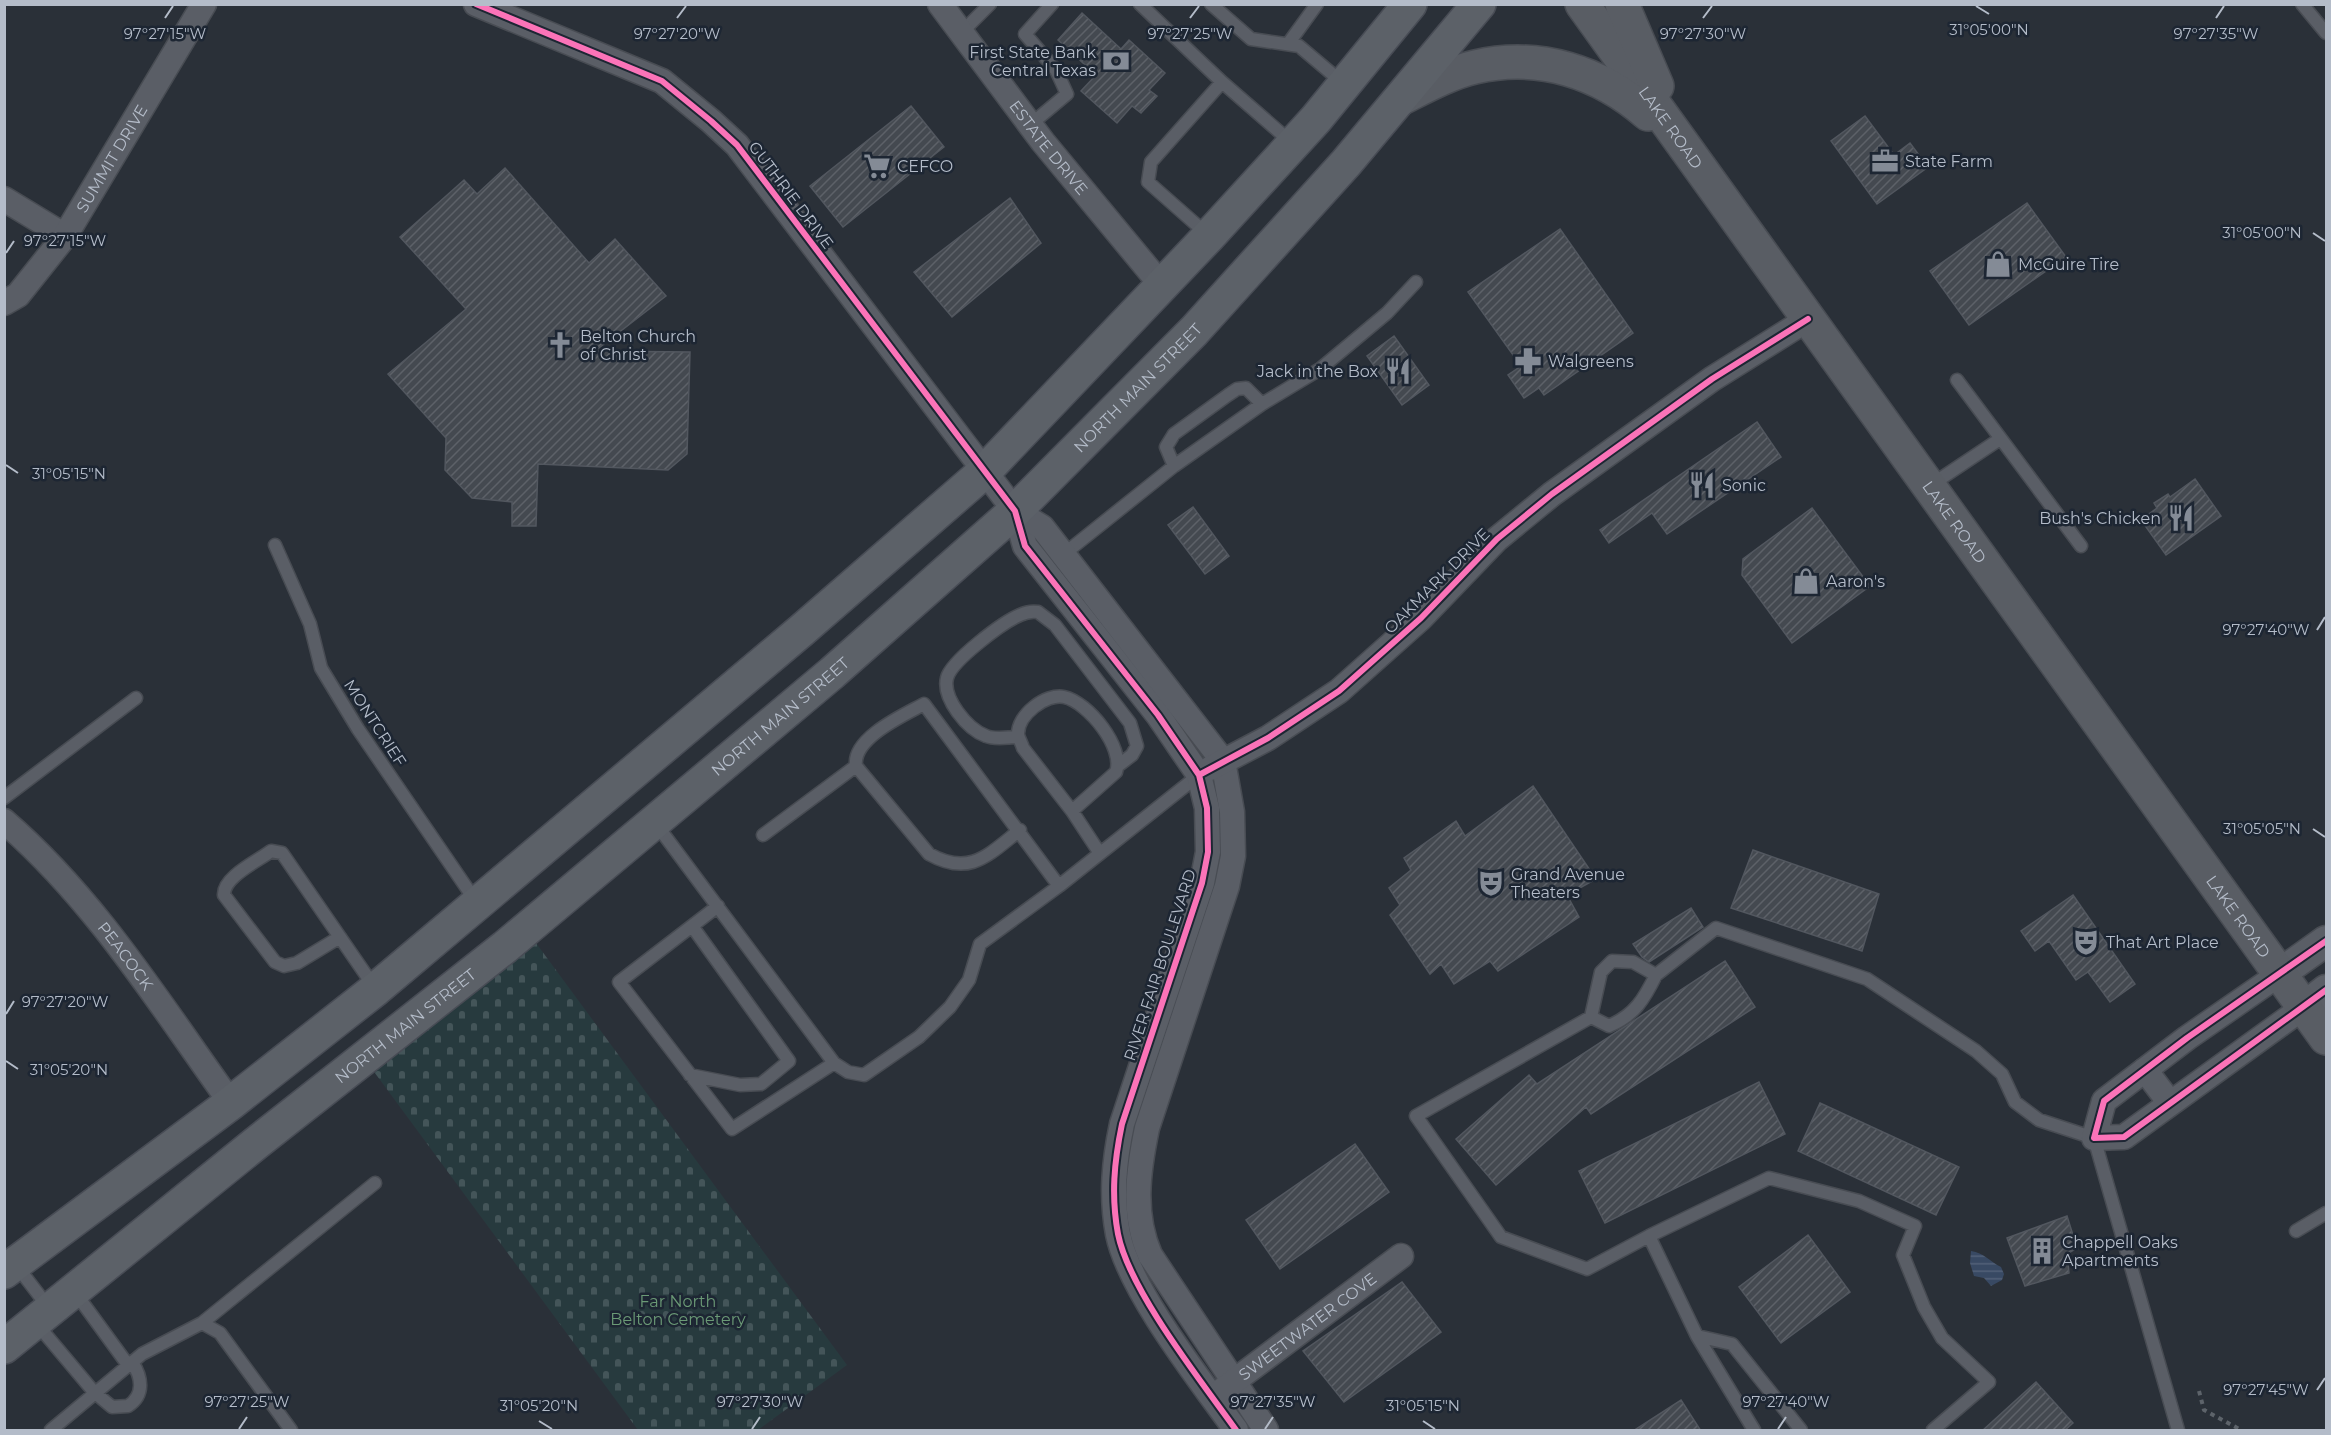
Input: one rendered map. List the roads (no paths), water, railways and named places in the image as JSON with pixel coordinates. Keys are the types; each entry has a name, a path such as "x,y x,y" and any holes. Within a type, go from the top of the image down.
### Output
{"main road":[{"path":"10,1268 231,1103 376,989 985,471 1163,287 1293,144 1410,4"},
{"name":"NORTH MAIN STREET","path":"4,1347 255,1144 505,947 832,673 1015,511 1194,331 1346,163 1479,4"},
{"name":"LAKE ROAD","path":"1582,4 2281,973 2315,998 2326,1038"},
{"path":"1622,4 1682,143"},
{"path":"1400,99 1473,67 1507,61 1547,62 1591,76 1627,96 1682,143"}],"street":[{"name":"SUMMIT DRIVE","path":"4,303 18,295 65,236 204,4"},
{"name":"GUTHRIE DRIVE","path":"476,4 662,81 711,121 737,145 985,471"},
{"name":"ESTATE DRIVE","path":"940,4 1030,125 1163,287"},
{"path":"4,199 65,236"},
{"name":"OAKMARK DRIVE","path":"1199,775 1268,738 1339,691 1421,618 1497,539 1552,494 1712,379 1809,319"},
{"name":"RIVER FAIR BOULEVARD","path":"985,471 1015,511 1025,546 1158,715 1199,775 1208,808 1208,852 1202,883 1122,1125 1115,1159 1126,1209 1150,1255 1266,1431"},
{"name":"RIVER FAIR BOULEVARD","path":"1015,511 1042,527 1223,761 1232,812 1233,856 1227,886 1147,1128 1119,1236 1148,1300 1236,1431"},
{"name":"PEACOCK","path":"4,820 42,853 91,910 231,1103"},
{"path":"2315,998 2124,1137 2094,1138 2104,1101 2326,941"},
{"path":"2145,1070 2170,1103"},
{"name":"SWEETWATER COVE","path":"1213,1397 1401,1256"}],"lane":[{"path":"962,32 990,4"},
{"path":"1030,125 1067,94 1056,70 1025,34 1052,4"},
{"path":"1140,4 1222,82 1293,144"},
{"path":"1211,4 1251,39 1299,46 1345,84"},
{"path":"1288,44 1317,4"},
{"path":"2302,4 2326,33"},
{"path":"1209,236 1148,182 1150,162 1222,82"},
{"path":"1064,554 1174,466 1262,404 1320,369 1387,312 1416,282"},
{"path":"1957,380 2082,546"},
{"path":"1174,466 1166,447 1174,434 1237,389 1246,388 1262,404"},
{"path":"1929,487 2000,439"},
{"name":"MONTCRIEF","path":"274,545 310,624 321,668 358,729 477,904"},
{"path":"1018,737 994,738 977,731 949,699 946,679 962,657 1018,615 1038,612 1050,619 1130,723 1137,746 1132,755 1119,765 1106,783 1072,810"},
{"path":"1099,852 1072,810 1023,748 1018,737 1022,720 1043,700 1063,696 1082,706 1110,738 1116,746 1119,765"},
{"path":"4,798 136,698"},
{"path":"1020,830 980,861 958,866 947,864 929,854 856,766 855,758 860,748 885,726 924,704 1020,830 1059,886"},
{"path":"763,835 856,766"},
{"path":"655,822 834,1063 848,1072 864,1075 919,1037 950,1007 969,980 980,944 1059,886 1199,775"},
{"path":"340,937 297,963 284,966 275,962 225,896 224,890 228,882 271,851 282,853 376,989"},
{"path":"718,906 619,981 732,1129 834,1063"},
{"path":"690,1075 740,1085 761,1084 789,1061 692,926"},
{"path":"1591,1017 1609,1026 1624,1020 1642,1004 1656,975 1716,928 1868,979 1976,1051 2002,1074 2015,1102 2039,1120 2094,1138 2178,1431"},
{"path":"1656,975 1633,962 1612,960 1601,972 1591,1017 1416,1116 1501,1237 1587,1269 1769,1178 1859,1200 1916,1226 1903,1255 1924,1307 1942,1338 1989,1383 1933,1431"},
{"path":"51,1431 94,1392 130,1364 202,1323 375,1183"},
{"path":"2296,1231 2326,1213"},
{"path":"1649,1236 1697,1336 1754,1431"},
{"path":"10,1268 54,1308 130,1364 141,1380 140,1390 132,1404 118,1408 112,1407 94,1392 54,1308"},
{"path":"202,1323 220,1333 291,1431"},
{"path":"1697,1336 1732,1344 1801,1431"}],"water":[{"path":"1971,1251 1983,1255 2001,1267 2004,1274 2002,1280 1991,1286 1984,1278 1974,1276 1970,1263"}],"place":[{"name":"First State Bank Central Texas","path":"1116,61"},
{"name":"State Farm","path":"1885,161"},
{"name":"CEFCO","path":"877,166"},
{"name":"McGuire Tire","path":"1998,264"},
{"name":"Belton Church of Christ","path":"560,345"},
{"name":"Walgreens","path":"1528,361"},
{"name":"Jack in the Box","path":"1398,371"},
{"name":"Sonic","path":"1702,485"},
{"name":"Bush's Chicken","path":"2181,518"},
{"name":"Aaron's","path":"1806,581"},
{"name":"Grand Avenue Theaters","path":"1491,883"},
{"name":"That Art Place","path":"2086,942"},
{"name":"Chappell Oaks Apartments","path":"2042,1251"}],"park label":[{"name":"Far North Belton Cemetery","path":"678,1310"}]}
